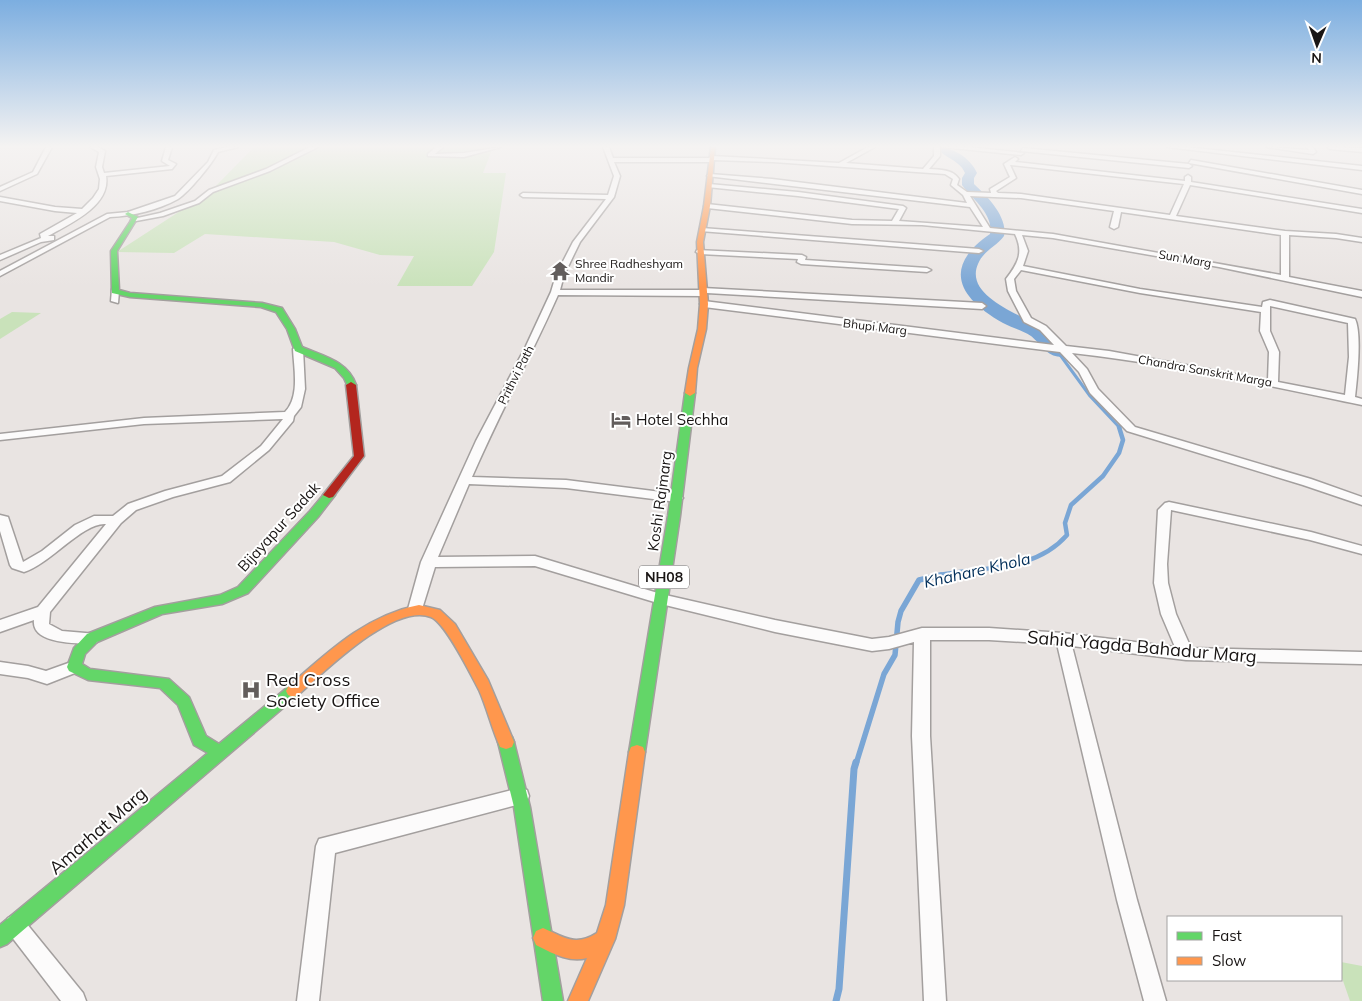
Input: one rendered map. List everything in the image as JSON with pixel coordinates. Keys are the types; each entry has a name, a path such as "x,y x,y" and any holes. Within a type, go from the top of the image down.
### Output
{"street":[{"path":"47,238 43,236 75,218 96,201 99,194"},
{"path":"131,217 177,197 180,194"},
{"path":"0,274 109,215 131,217 162,215 196,202 207,194"},
{"name":"Prithvi Path","path":"415,609 428,562 482,441 514,380 555,292 560,275 577,242 612,194"},
{"name":"Koshi Rajmarg","path":"578,1001 605,940 615,905 624,851 645,694 677,498 693,368 702,329 703,292 700,252 708,194"},
{"path":"796,194 902,208 895,222"},
{"path":"877,194 970,205"},
{"path":"991,230 970,205 965,194 995,194 1118,209 1285,233 1336,236 1362,240"},
{"path":"1172,217 1183,194"},
{"path":"1255,194 1362,211"},
{"path":"523,195 611,197"},
{"path":"0,199 47,208 84,211"},
{"path":"707,206 852,222 895,222 991,230"},
{"path":"1114,227 1118,209"},
{"path":"92,638 59,638 40,626 43,611 116,520 132,507 169,494 226,479 265,448 289,419 288,415 296,406 300,389 298,349 291,329 279,310 262,305 130,294 115,296 114,253 123,236 133,226 131,217"},
{"path":"75,218 104,218"},
{"path":"702,230 979,251"},
{"name":"Sun Marg","path":"991,230 1053,236 1286,278 1362,294"},
{"path":"1017,232 1024,244 1020,268 1010,279 1012,291 1027,320 1042,328 1064,350 1083,371 1094,391 1131,429 1307,482 1362,501"},
{"path":"1285,233 1286,278"},
{"path":"0,258 47,238 69,236"},
{"path":"779,236 777,242 944,254 970,258"},
{"path":"700,252 802,257 800,262 926,270"},
{"path":"1020,268 1140,291 1267,310"},
{"path":"703,292 788,286"},
{"path":"555,292 703,292 982,306"},
{"name":"Bhupi Marg","path":"703,292 1047,348"},
{"path":"1273,384 1274,352 1265,330 1266,304 1276,304 1352,321 1354,325 1354,357 1350,399"},
{"name":"Chandra Sanskrit Marga","path":"1047,348 1109,354 1362,402"},
{"name":"Bijayapur Sadak","path":"92,638 160,610 222,599 244,590 314,514 359,456 350,377 339,366 298,349"},
{"path":"0,438 144,420 288,415"},
{"path":"466,480 566,484 677,498"},
{"path":"1186,654 1163,597 1160,572 1165,525 1164,510 1169,506 1311,536 1362,550"},
{"path":"0,518 3,520 17,565 24,567 47,554 80,528 99,519 116,520"},
{"name":"Sahid Yagda Bahadur Marg","path":"428,562 535,562 661,599 850,642 872,645 889,643 917,635 989,634 1063,639 1186,654 1255,658 1362,658"},
{"path":"0,668 28,672 47,678 74,667 88,674 164,683 184,701 200,740 219,752 365,631 390,616 415,609 434,613 444,621 467,654 502,723 520,796 553,1001"},
{"path":"0,626 43,611"},
{"path":"917,635 935,1001"},
{"path":"74,667 79,652 92,638"},
{"path":"1063,639 1127,900 1155,1001"},
{"name":"Amarhat Marg","path":"7,931 219,752"},
{"path":"308,1001 326,846 520,796"},
{"path":"7,931 75,1001"},
{"path":"543,938 569,951 584,951 593,948 605,940"}],"green space":[{"path":"207,194 503,194 494,252 472,286 397,286 414,256 380,255 334,242 205,234 174,253 117,252"},
{"path":"12,312 41,313 0,339 0,319"},
{"path":"1342,962 1362,966 1362,1001 1350,1001 1342,978"}],"waterway":[{"name":"Khahare Khola","path":"977,194 994,217 998,230 997,236 981,248 972,259 968,272 970,284 992,308 1011,320 1036,331 1058,352"},
{"name":"Khahare Khola","path":"1058,352 1090,396 1120,428"},
{"name":"Khahare Khola","path":"935,576 1023,562 1039,556 1054,547 1067,535 1065,523 1071,505 1103,476 1119,453 1123,440 1119,427"},
{"name":"Khahare Khola","path":"856,764 884,674 895,655 901,611 919,580 941,575"},
{"name":"Khahare Khola","path":"836,1001 839,989 856,762"}],"traffic: fast":[{"path":"128,214 135,217 114,251 115,291 130,295 262,305 279,310 291,329 298,349 338,366 349,377 351,385"},
{"path":"637,752 674,516 690,393"},
{"path":"219,752 200,740 184,701 164,683 88,674 74,667 79,652 92,638 160,610 222,599 243,590 314,514 329,495"},
{"path":"0,937 293,691"},
{"path":"506,742 522,807 553,1001"}],"traffic: slow":[{"path":"690,393 693,368 702,329 704,304 700,242 708,194"},
{"path":"293,691 340,650 380,623 400,613 419,610 435,613 450,627 475,668 492,704 506,742"},
{"path":"578,1001 605,939 615,905 637,752"},
{"path":"543,938 567,949 574,950 589,948 605,939"}],"traffic: jam":[{"path":"329,495 359,456 351,385"}],"place":[{"name":"Shree Radheshyam Mandir","path":"560,271"},
{"name":"Hotel Sechha","path":"621,420"},
{"name":"Red Cross Society Office","path":"251,690"}]}
